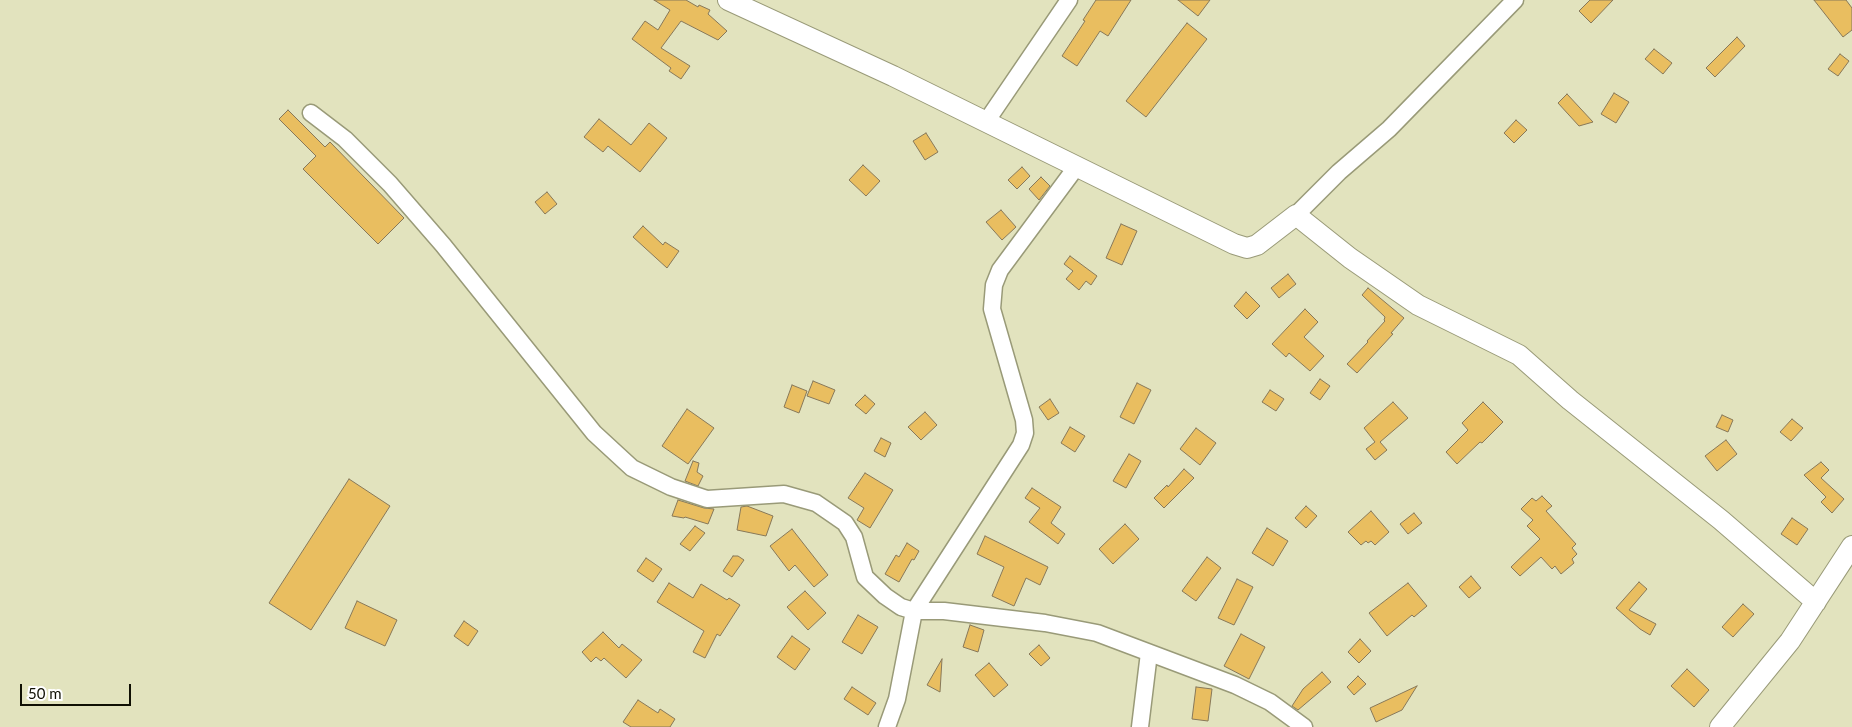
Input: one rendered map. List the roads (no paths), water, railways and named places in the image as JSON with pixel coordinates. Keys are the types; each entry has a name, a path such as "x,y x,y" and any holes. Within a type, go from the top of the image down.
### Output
{"street":[{"path":"728,0 893,76 1234,244 1247,248 1257,245 1296,215 1339,172 1389,129 1515,0"},
{"path":"986,122 1069,0"},
{"path":"311,113 345,139 390,184 443,245 594,433 632,468 671,487 707,499 784,494 816,502 845,523 854,537 865,576 885,596 901,607 914,611 944,611 1045,623 1097,633 1235,685 1270,702 1304,727"},
{"path":"887,727 897,699 914,611 1021,446 1025,433 1024,420 992,309 994,285 1000,270 1077,166"},
{"path":"1296,215 1350,258 1418,305 1519,355 1570,400 1721,520 1816,602"},
{"path":"1720,727 1790,641 1852,546"},
{"path":"1140,727 1149,653"}]}
